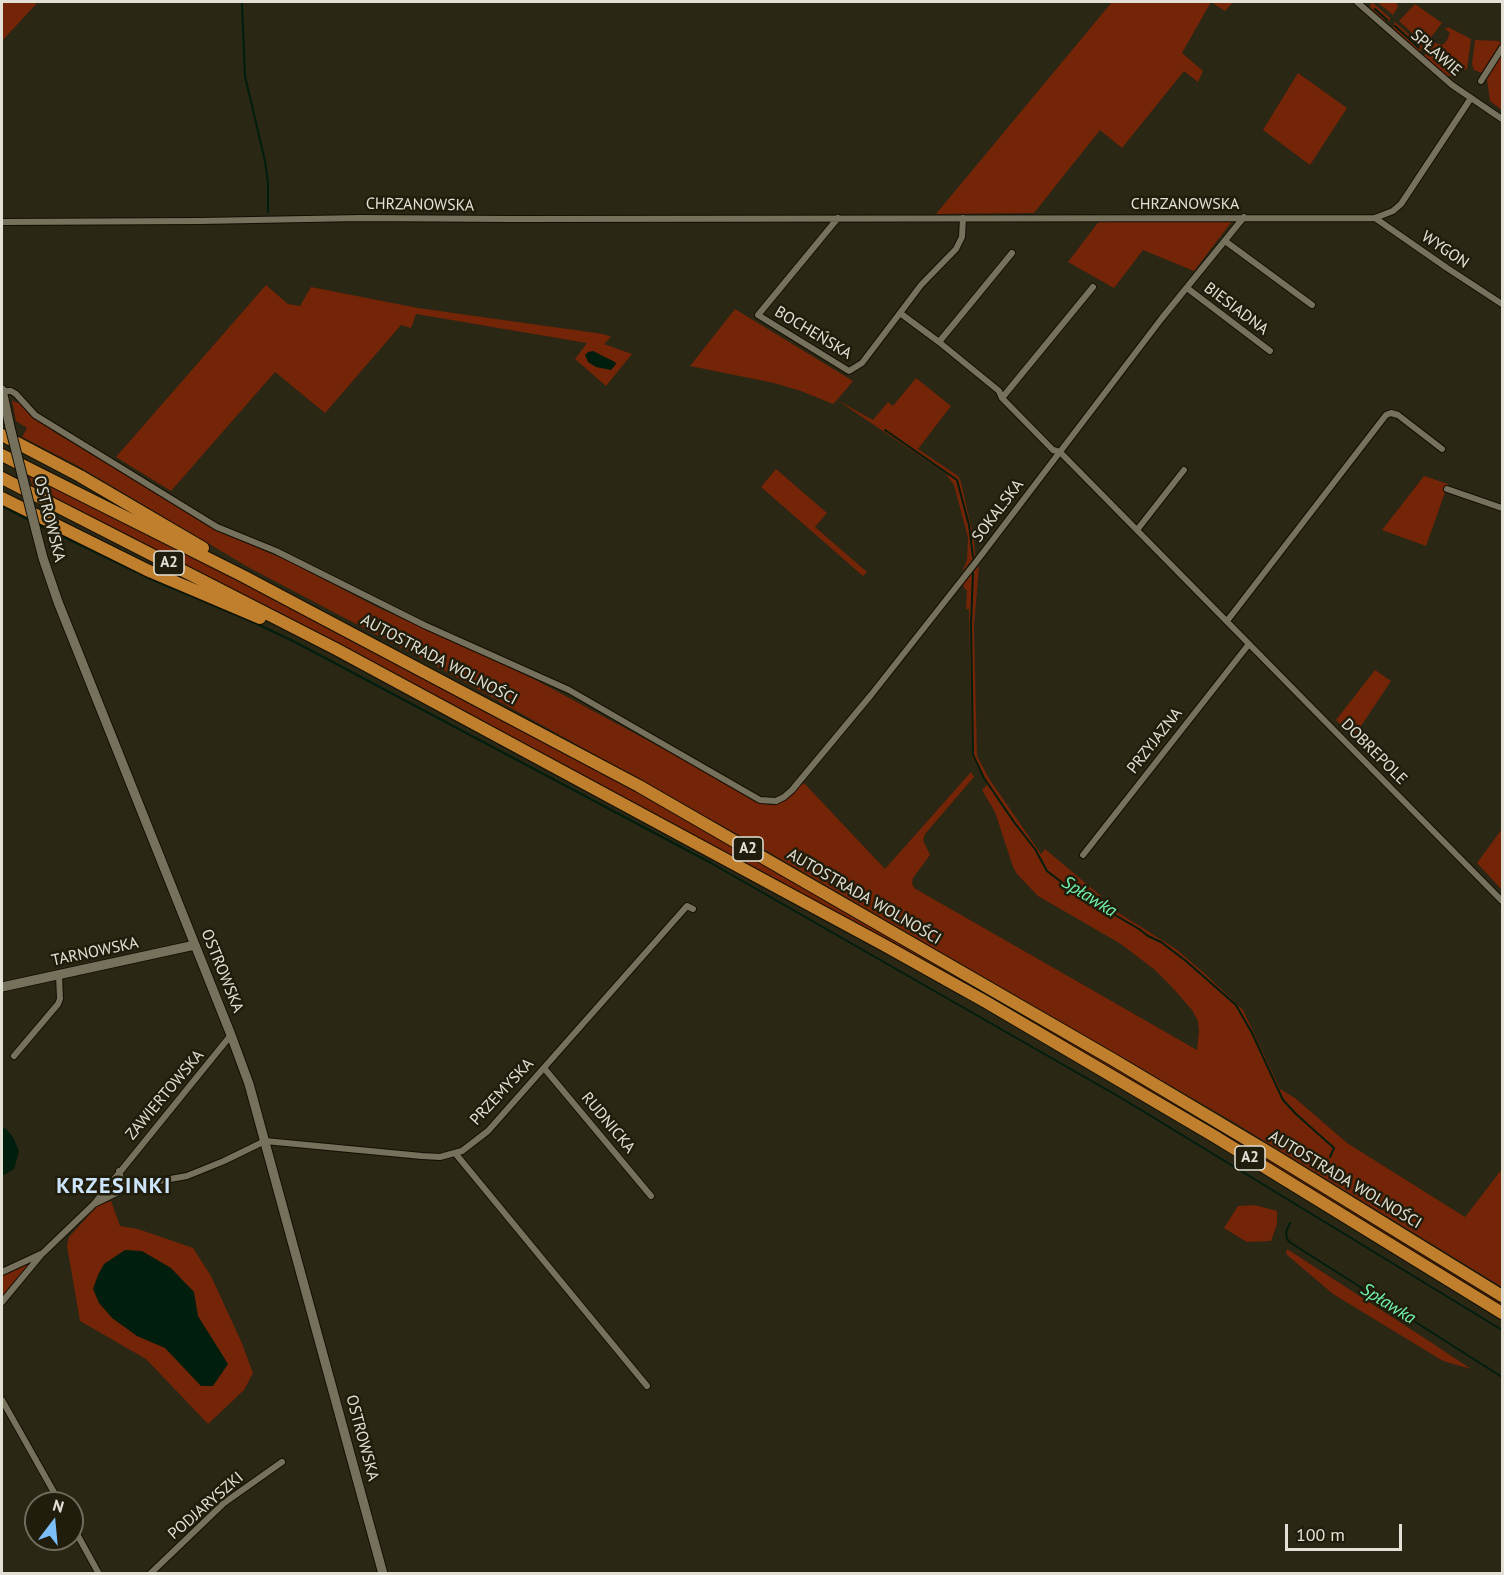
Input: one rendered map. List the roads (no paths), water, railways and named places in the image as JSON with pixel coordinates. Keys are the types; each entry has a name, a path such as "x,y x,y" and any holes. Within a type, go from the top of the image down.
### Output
{"highway":[{"path":"6,431 213,554 243,576"},
{"name":"AUTOSTRADA WOLNOŚCI","path":"2,454 243,576 558,742 676,807 1122,1065 1503,1296"},
{"name":"AUTOSTRADA WOLNOŚCI","path":"2,478 336,649 680,833 986,1002 1244,1155 1503,1313"},
{"path":"2,498 147,570 336,649"}],"street":[{"name":"SPŁAWIE","path":"1357,2 1452,85 1503,119"},
{"name":"SPŁAWIE","path":"1481,81 1503,48"},
{"name":"CHRZANOWSKA","path":"2,222 360,218 1375,218 1393,212 1401,204 1471,98"},
{"name":"BOCHEŃSKA","path":"838,218 758,315 849,371 862,363 921,285 956,249 962,237 963,218"},
{"name":"SOKALSKA","path":"2,391 11,391 16,394 35,415 217,527 276,551 424,625 569,690 760,800 769,801 784,797 799,782 911,644 1244,218"},
{"name":"WYGON","path":"1375,218 1503,304"},
{"path":"1225,241 1312,305"},
{"path":"939,342 1012,253"},
{"path":"1002,398 1093,287"},
{"name":"BIESIADNA","path":"1187,288 1270,351"},
{"path":"900,313 999,391 1002,398 1053,450 1060,452"},
{"name":"OSTROWSKA","path":"2,391 6,431 58,602 249,1084 383,1574"},
{"path":"1227,621 1386,416 1391,413 1398,414 1443,449"},
{"name":"DOBREPOLE","path":"1060,452 1503,901"},
{"path":"1137,530 1184,470"},
{"path":"1447,489 1503,508"},
{"name":"PRZYJAZNA","path":"1083,855 1249,644"},
{"name":"PRZEMYSKA","path":"265,1141 440,1157 462,1151 488,1131 687,906 693,909"},
{"name":"TARNOWSKA","path":"2,987 195,945"},
{"path":"14,1056 58,1004 60,999 59,975"},
{"name":"ZAWIERTOWSKA","path":"94,1204 231,1035"},
{"name":"RUDNICKA","path":"544,1068 651,1196"},
{"path":"2,1302 43,1252 94,1204 130,1186 187,1176 265,1141"},
{"path":"455,1153 647,1386"},
{"path":"119,1172 121,1178 130,1186"},
{"path":"2,1272 43,1252"},
{"path":"2,1400 53,1491"},
{"name":"PODJARYSZKI","path":"150,1574 224,1503 282,1462"},
{"path":"84,1547 99,1574"}],"waterway":[{"path":"242,4 245,76 265,161 268,212"},
{"path":"1375,9 1387,20"},
{"path":"1395,26 1419,48"},
{"name":"Spławka","path":"885,430 957,480 969,525 973,557"},
{"path":"2,506 31,521"},
{"path":"39,525 151,579 295,642 711,863 1123,1099 1502,1330"},
{"name":"Spławka","path":"973,573 971,624 973,755 984,778 1035,849 1047,871 1068,887 1161,942 1236,1005 1252,1033 1283,1100 1334,1148 1330,1157"},
{"name":"Spławka","path":"1290,1223 1286,1232 1287,1239 1291,1243 1502,1377"}],"district":[{"name":"KRZESINKI","path":"114,1187"}]}
